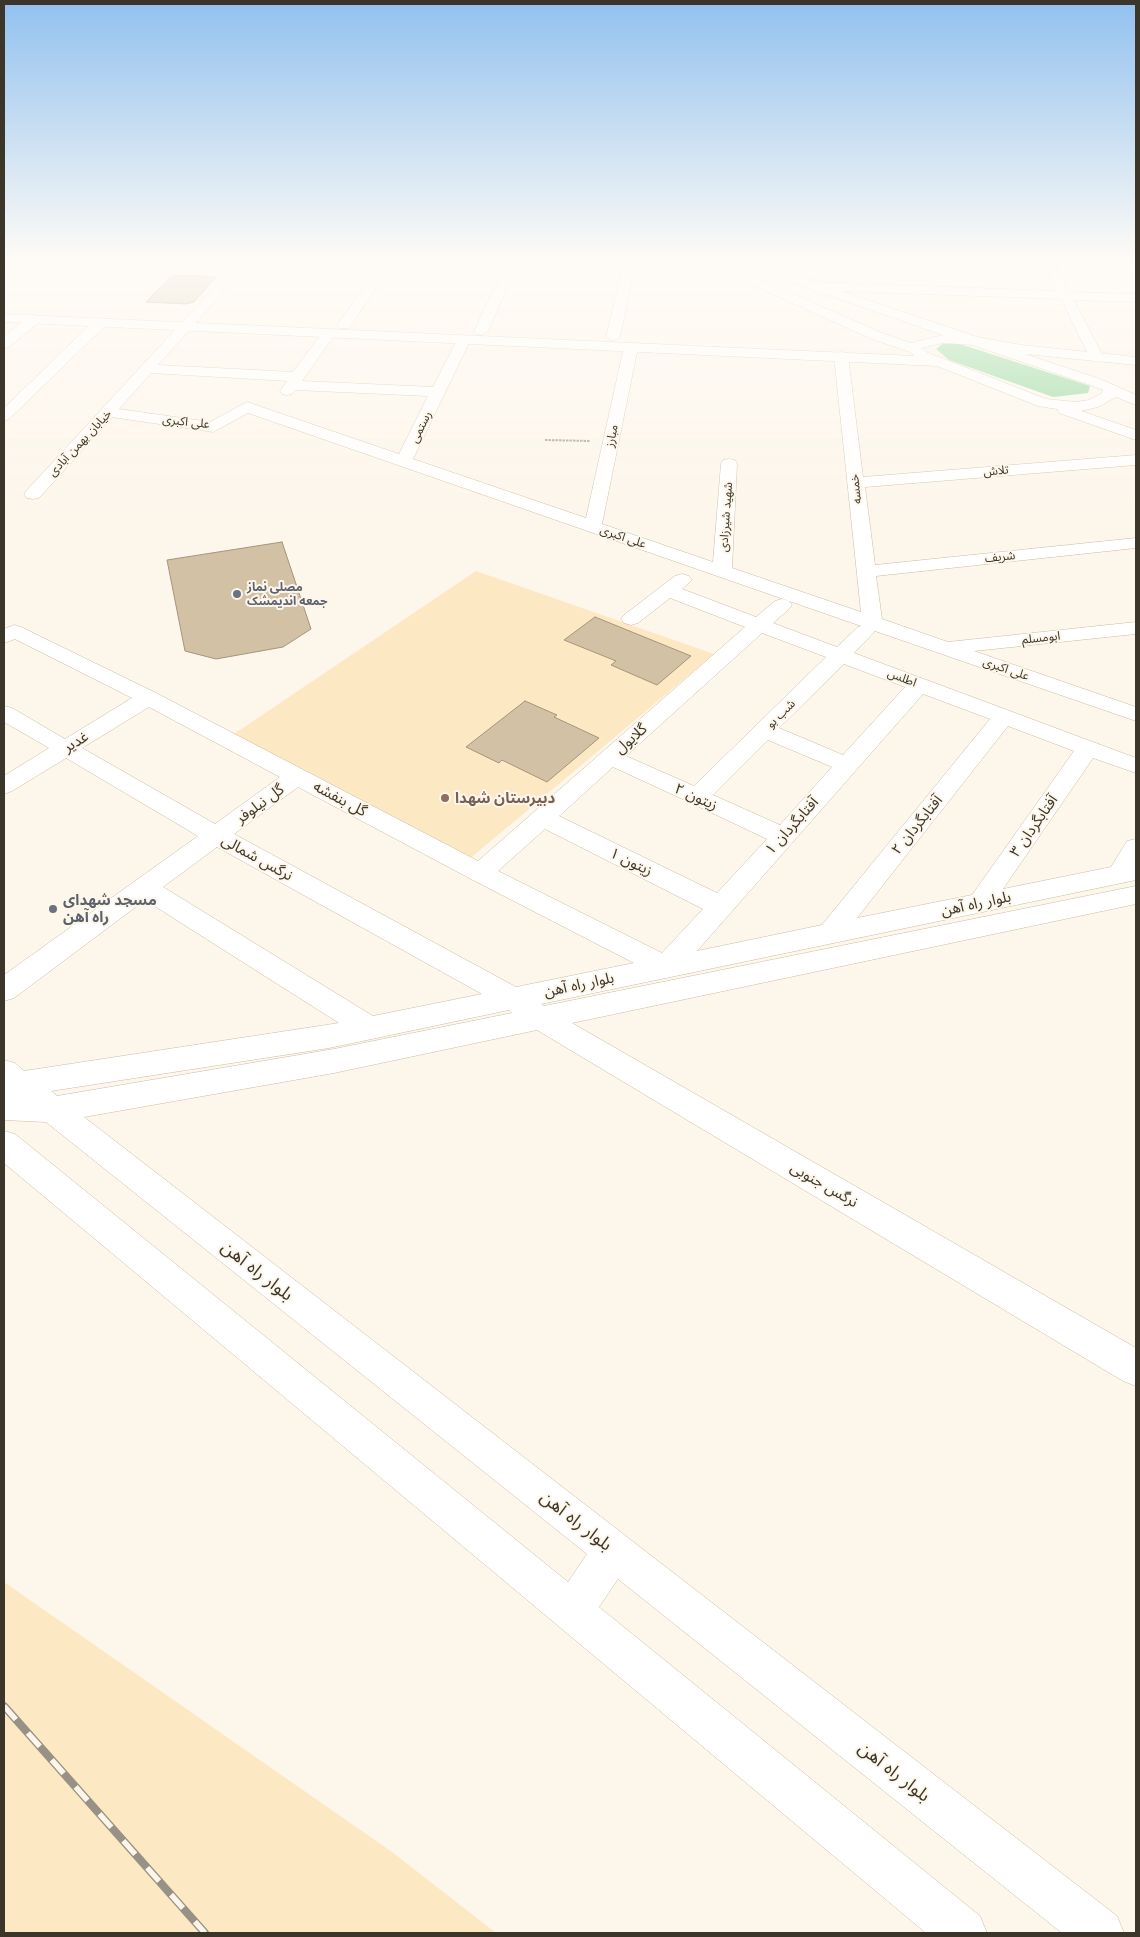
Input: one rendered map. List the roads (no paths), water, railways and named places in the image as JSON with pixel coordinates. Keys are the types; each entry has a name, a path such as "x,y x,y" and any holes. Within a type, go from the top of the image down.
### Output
{"street":[{"path":"4,416 74,348"},
{"name":"خیابان بهمن آبادی","path":"33,494 167,348"},
{"path":"270,414 318,348"},
{"name":"رستمی","path":"404,461 459,348"},
{"name":"مبارز","path":"593,526 631,348"},
{"name":"خمسه","path":"846,348 868,627"},
{"path":"877,348 937,362"},
{"path":"907,348 915,349"},
{"path":"910,348 915,349 921,355 937,362 1043,403 1136,435"},
{"path":"995,348 1110,388 1136,401"},
{"path":"1027,348 1097,358 1136,361"},
{"path":"1092,348 1097,358 1096,364 1104,370 1136,374"},
{"path":"148,369 438,392"},
{"path":"1110,388 1136,384"},
{"path":"1043,403 1076,407 1093,404 1110,395 1110,388"},
{"name":"علی اکبری","path":"109,412 213,427 247,407 722,571 868,627 945,648 1136,714"},
{"name":"تلاش","path":"855,483 1136,460"},
{"name":"شهید شیرزادی","path":"722,571 729,464"},
{"name":"شریف","path":"865,572 1136,543"},
{"path":"631,619 691,573"},
{"name":"اطلس","path":"668,591 1136,766"},
{"name":"گلایول","path":"480,873 782,605"},
{"name":"شب بو","path":"697,797 868,627"},
{"name":"ابومسلم","path":"945,648 1136,628"},
{"name":"گل بنفشه","path":"9,634 148,698 480,873 666,967"},
{"name":"آفتابگردان ۱","path":"666,967 919,685"},
{"name":"غدیر","path":"4,786 148,698"},
{"name":"نرگس شمالی","path":"4,714 216,835 512,998"},
{"name":"آفتابگردان ۲","path":"830,934 1004,717"},
{"path":"764,730 847,765"},
{"name":"آفتابگردان ۳","path":"980,903 1088,748"},
{"name":"زیتون ۲","path":"610,757 783,836"},
{"name":"گل نیلوفر","path":"4,990 297,776"},
{"name":"زیتون ۱","path":"542,818 720,906"},
{"path":"1131,880 1136,847"},
{"name":"بلوار راه آهن","path":"8,1088 329,1036 980,903 1131,880"},
{"name":"بلوار راه آهن","path":"51,1110 334,1061 538,1017 1131,880"},
{"path":"144,887 370,1028"},
{"name":"نرگس جنوبی","path":"512,998 538,1017 1136,1368"},
{"name":"بلوار راه آهن","path":"8,1088 51,1110 1100,1933"},
{"path":"4,1144 962,1933"},
{"path":"572,1612 612,1550"}],"railway":[{"path":"4,1706 205,1933"}],"place":[{"name":"مصلی نماز جمعه اندیمشک","path":"237,594"},
{"name":"دبیرستان شهدا","path":"445,798"},
{"name":"مسجد شهدای راه آهن","path":"53,909"}]}
